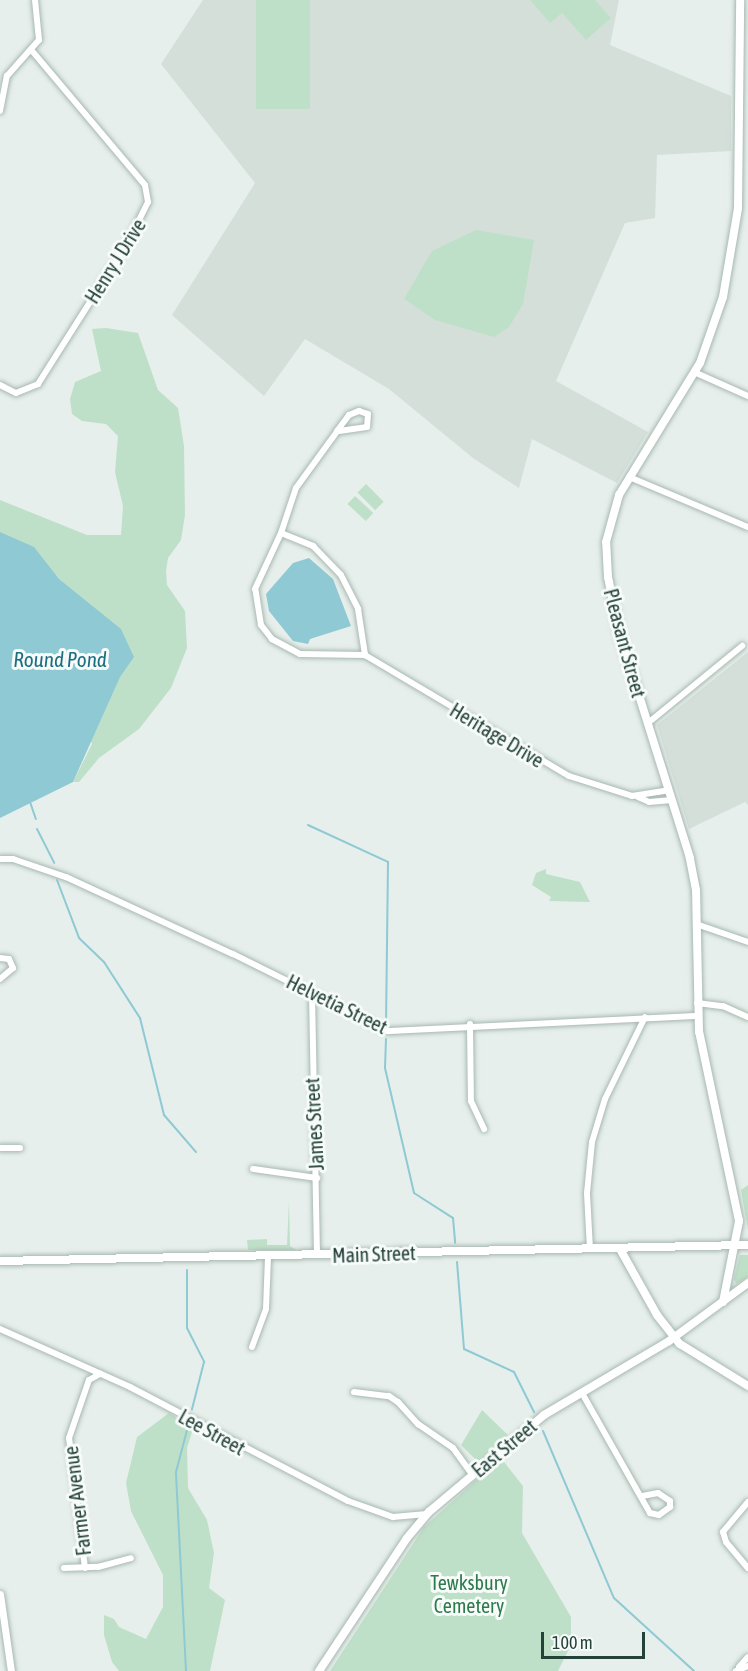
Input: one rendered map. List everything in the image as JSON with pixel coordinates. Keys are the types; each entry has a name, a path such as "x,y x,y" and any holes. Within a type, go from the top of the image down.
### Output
{"main road":[{"name":"Pleasant Street","path":"723,1302 739,1228 734,1192 697,1016 699,925 690,858 618,625 607,570 609,524 629,477 694,372 714,331 737,221 740,0"},
{"name":"Main Street","path":"0,1261 748,1245"},
{"path":"620,1249 657,1315 674,1337 698,1358 748,1386"},
{"name":"East Street","path":"319,1671 407,1538 428,1514 472,1474 539,1419 674,1337 747,1284"}],"street":[{"path":"0,111 7,76 32,51 40,33 35,0"},
{"name":"Henry J Drive","path":"0,385 6,392 25,392 47,372 144,216 148,202 145,185 32,51"},
{"path":"694,372 748,396"},
{"path":"366,412 369,422 363,430 338,431 349,415 366,412"},
{"path":"281,532 313,546 341,574 358,609 366,655 300,654 272,639 261,626 255,589 281,532 296,488 336,432"},
{"path":"629,477 748,527"},
{"path":"648,723 742,646"},
{"name":"Heritage Drive","path":"366,655 548,766 595,786 638,796 671,795"},
{"name":"Helvetia Street","path":"0,859 13,859 66,877 388,1031 406,1033 470,1024 697,1016"},
{"path":"699,925 748,942"},
{"path":"0,958 9,959 13,968 0,979"},
{"name":"James Street","path":"312,993 310,1032 317,1178 317,1255"},
{"path":"697,1003 723,1006 748,1017"},
{"path":"590,1249 587,1192 596,1125 645,1017"},
{"path":"470,1024 471,1101 484,1129"},
{"path":"0,1148 20,1148"},
{"path":"253,1169 317,1178"},
{"path":"252,1347 266,1309 268,1256"},
{"name":"Lee Street","path":"0,1329 100,1374 348,1501 393,1517 428,1514"},
{"name":"Farmer Avenue","path":"85,1568 69,1438 89,1380 100,1374"},
{"path":"354,1392 389,1396 398,1402 418,1424 453,1448 472,1474"},
{"path":"582,1393 650,1513 658,1515 670,1508 670,1501 658,1493 642,1496"},
{"path":"748,1502 723,1532 726,1542 748,1568"},
{"path":"64,1568 85,1568 131,1558"},
{"path":"0,1594 11,1671"},
{"path":"737,1669 748,1656"},
{"path":"737,1669 748,1666"}],"shaded area":[{"path":"203,0 619,0 610,45 731,96 731,151 657,155 655,218 625,223 556,381 648,432 617,483 532,439 519,488 473,458 389,389 305,339 264,396 172,315 255,183 161,64"},
{"path":"748,652 748,805 745,802 689,829 657,725"}],"green space":[{"path":"256,0 310,0 310,109 256,109"},
{"path":"530,0 595,0 611,18 586,40 562,13 550,23"},
{"path":"476,230 534,240 523,304 509,327 494,337 435,320 404,299 432,251"},
{"path":"106,328 138,333 158,390 178,408 184,446 185,515 181,540 168,558 166,571 167,585 185,611 187,648 171,688 139,729 99,758 79,782 73,782 92,744 0,537 0,500 87,535 121,535 123,506 115,472 118,436 106,424 82,421 72,414 70,399 75,382 101,371 92,329"},
{"path":"366,484 384,502 375,510 358,492"},
{"path":"355,496 373,513 366,521 347,504"},
{"path":"546,869 546,874 580,882 590,902 549,901 551,897 532,885 536,873"},
{"path":"748,1185 748,1230 741,1190"},
{"path":"289,1201 290,1246 296,1250 248,1250 247,1240 267,1239 267,1245 287,1245"},
{"path":"740,1255 748,1255 748,1277 736,1284 734,1279"},
{"path":"482,1410 508,1435 478,1462 461,1445"},
{"path":"169,1413 193,1429 187,1448 188,1488 207,1520 214,1553 209,1588 225,1600 210,1671 119,1671 112,1662 104,1635 104,1615 114,1619 119,1627 146,1639 163,1607 163,1575 131,1511 126,1483 137,1437"},
{"name":"Tewksbury Cemetery","path":"501,1458 523,1486 522,1533 571,1617 571,1645 558,1671 330,1671 424,1527"}],"water":[{"name":"Round Pond","path":"0,532 34,547 59,579 121,629 134,657 120,677 73,782 0,818"},
{"path":"309,558 333,579 351,626 310,639 308,644 293,641 269,611 266,594 293,563"}],"waterway":[{"path":"30,802 36,819"},
{"path":"308,825 388,862 386,1024"},
{"path":"37,829 54,863"},
{"path":"57,880 79,938 104,962 140,1018 164,1115 196,1152"},
{"path":"386,1039 385,1068 414,1193 453,1218 455,1243"},
{"path":"457,1262 464,1349 514,1372 534,1412"},
{"path":"187,1270 187,1328 204,1362 192,1409"},
{"path":"186,1671 176,1472 187,1430"},
{"path":"543,1431 614,1598 694,1671"}]}
